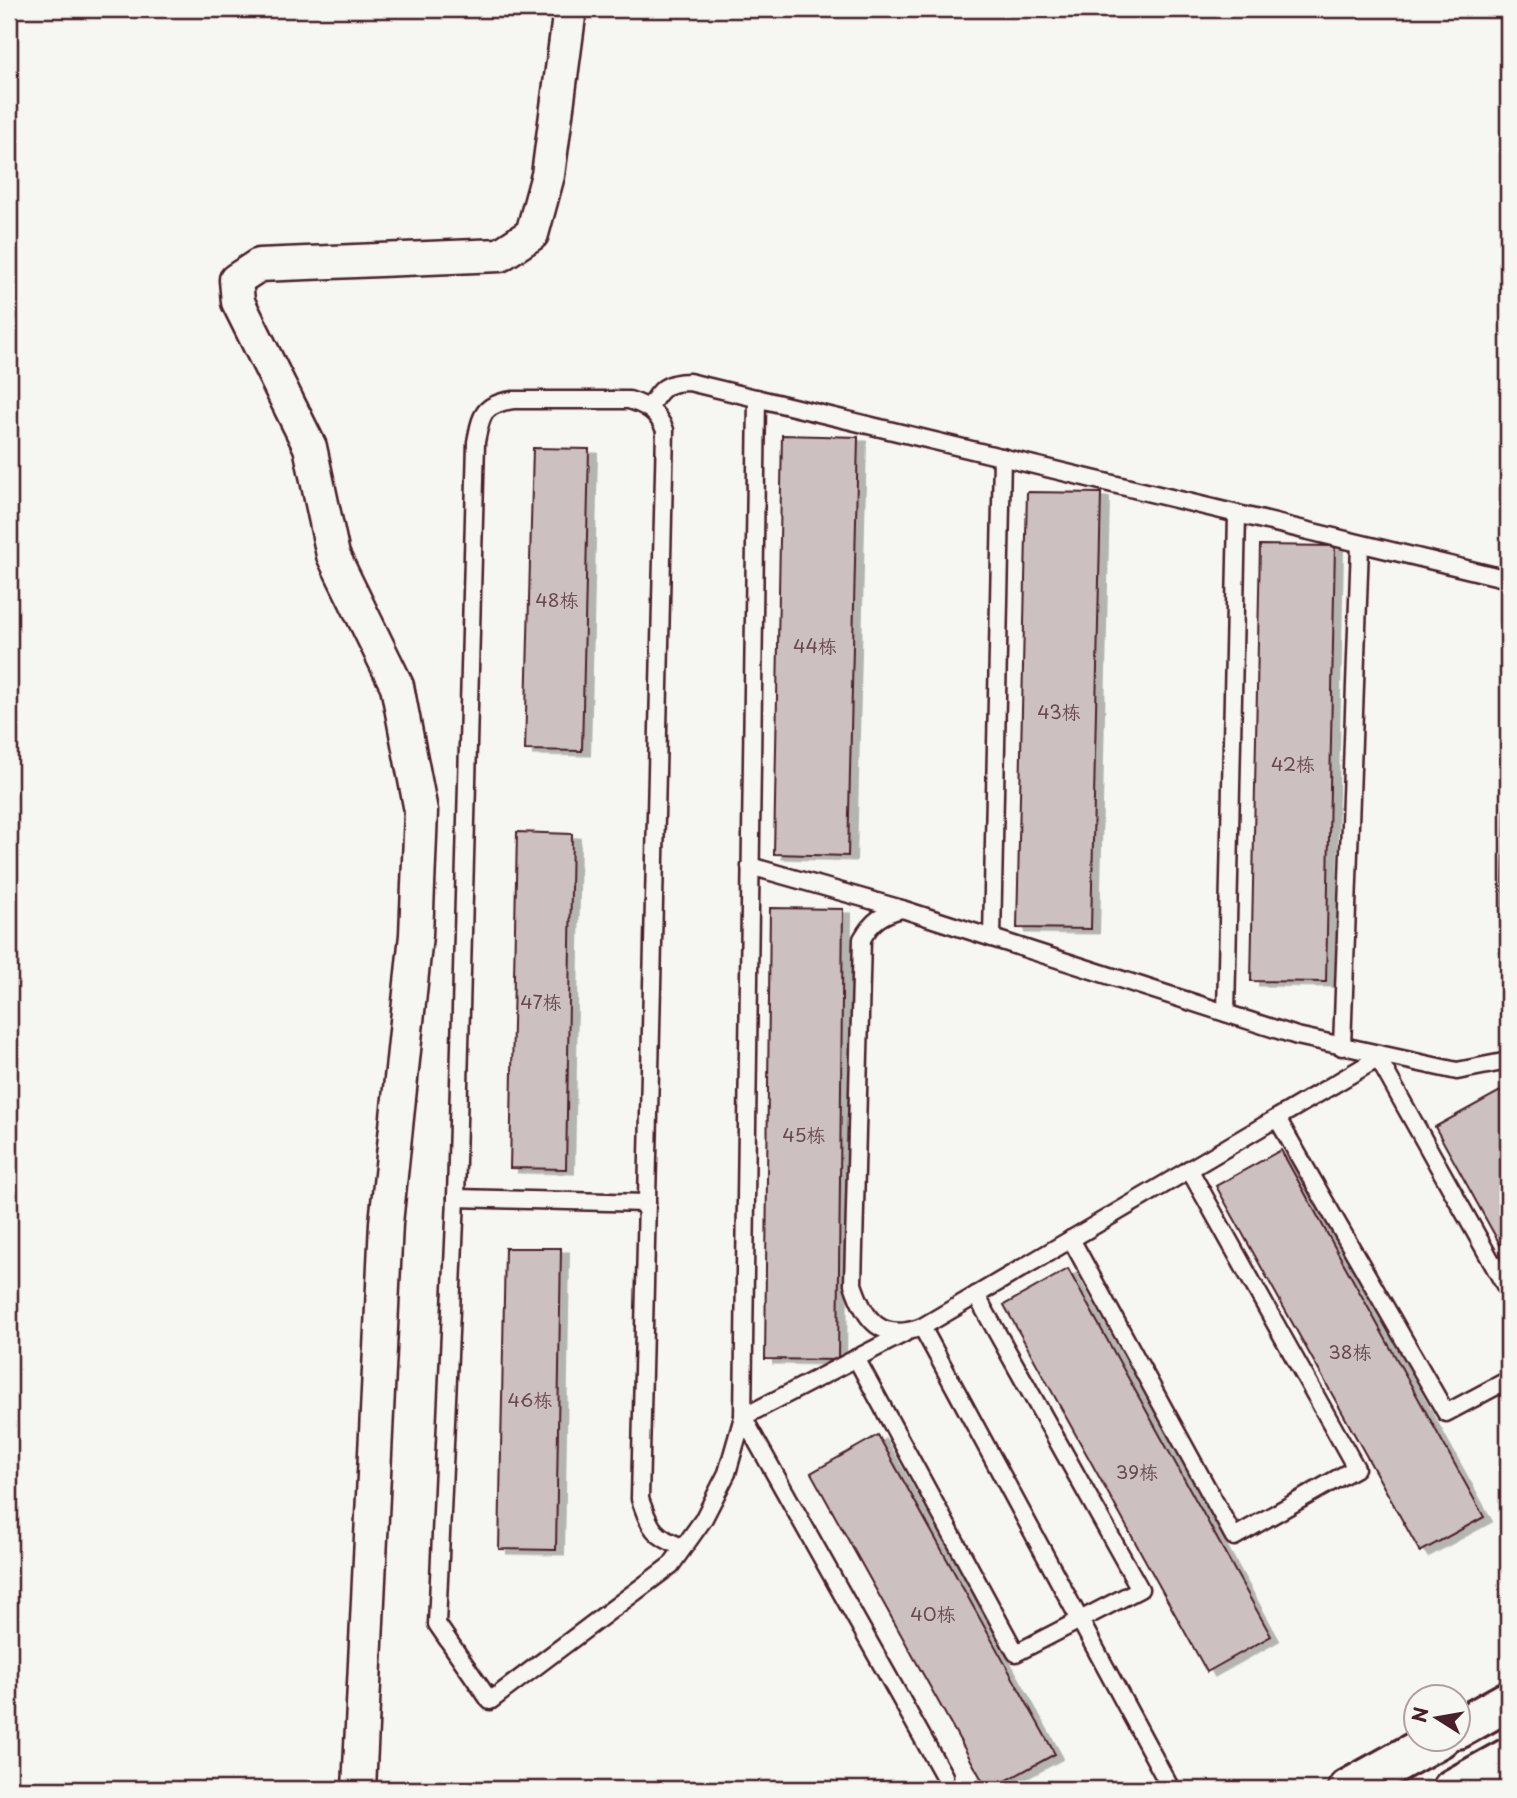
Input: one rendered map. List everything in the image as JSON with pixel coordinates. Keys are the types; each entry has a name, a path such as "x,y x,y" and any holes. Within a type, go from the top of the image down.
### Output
{"main road":[{"path":"1472,1721 1508,1701"},
{"path":"1348,1789 1415,1752"},
{"path":"1452,1789 1508,1758"}],"street":[{"path":"359,1789 386,1223 416,935 421,811 397,686 334,555 310,447 238,302 236,280 259,265 500,255 532,234 548,175 570,9"}],"lane":[{"path":"649,408 659,391 675,382 690,382 1508,579"},
{"path":"683,1547 666,1541 654,1532 640,1499 666,430 659,415 629,400 513,400 499,402 488,408 481,417 476,442 456,1198 437,1624 490,1701 671,1565 703,1520 727,1473 743,1417 757,398"},
{"path":"992,938 1002,457"},
{"path":"1226,1013 1237,515"},
{"path":"1342,1046 1360,545"},
{"path":"750,866 902,909 1297,1036 1380,1057 1457,1070 1508,1061"},
{"path":"902,909 885,914 870,924 862,939 853,1284 861,1307 875,1323 892,1333 905,1333"},
{"path":"743,1417 905,1333 922,1327 1380,1057"},
{"path":"1380,1057 1508,1291"},
{"path":"1277,1118 1446,1413 1508,1380"},
{"path":"1071,1239 1234,1537 1356,1468 1189,1169"},
{"path":"456,1198 647,1203"},
{"path":"856,1359 1016,1653 1140,1589 976,1295"},
{"path":"922,1327 1171,1789"},
{"path":"743,1417 944,1776"}],"building":[{"path":"782,435 858,437 848,856 774,854"},
{"path":"533,448 589,449 582,751 525,750"},
{"path":"1027,492 1101,493 1091,929 1017,928"},
{"path":"1260,545 1335,546 1326,982 1251,981"},
{"path":"1508,609 1508,1002 1501,1002"},
{"path":"517,832 572,834 566,1169 510,1168"},
{"path":"770,908 843,909 838,1360 765,1359"},
{"path":"1502,1090 1508,1100 1508,1259 1435,1127"},
{"path":"1281,1150 1484,1517 1420,1552 1216,1186"},
{"path":"505,1248 561,1248 556,1550 499,1549"},
{"path":"1068,1269 1271,1636 1207,1672 1004,1305"},
{"path":"878,1435 1055,1754 991,1789 987,1789 811,1473"}]}
